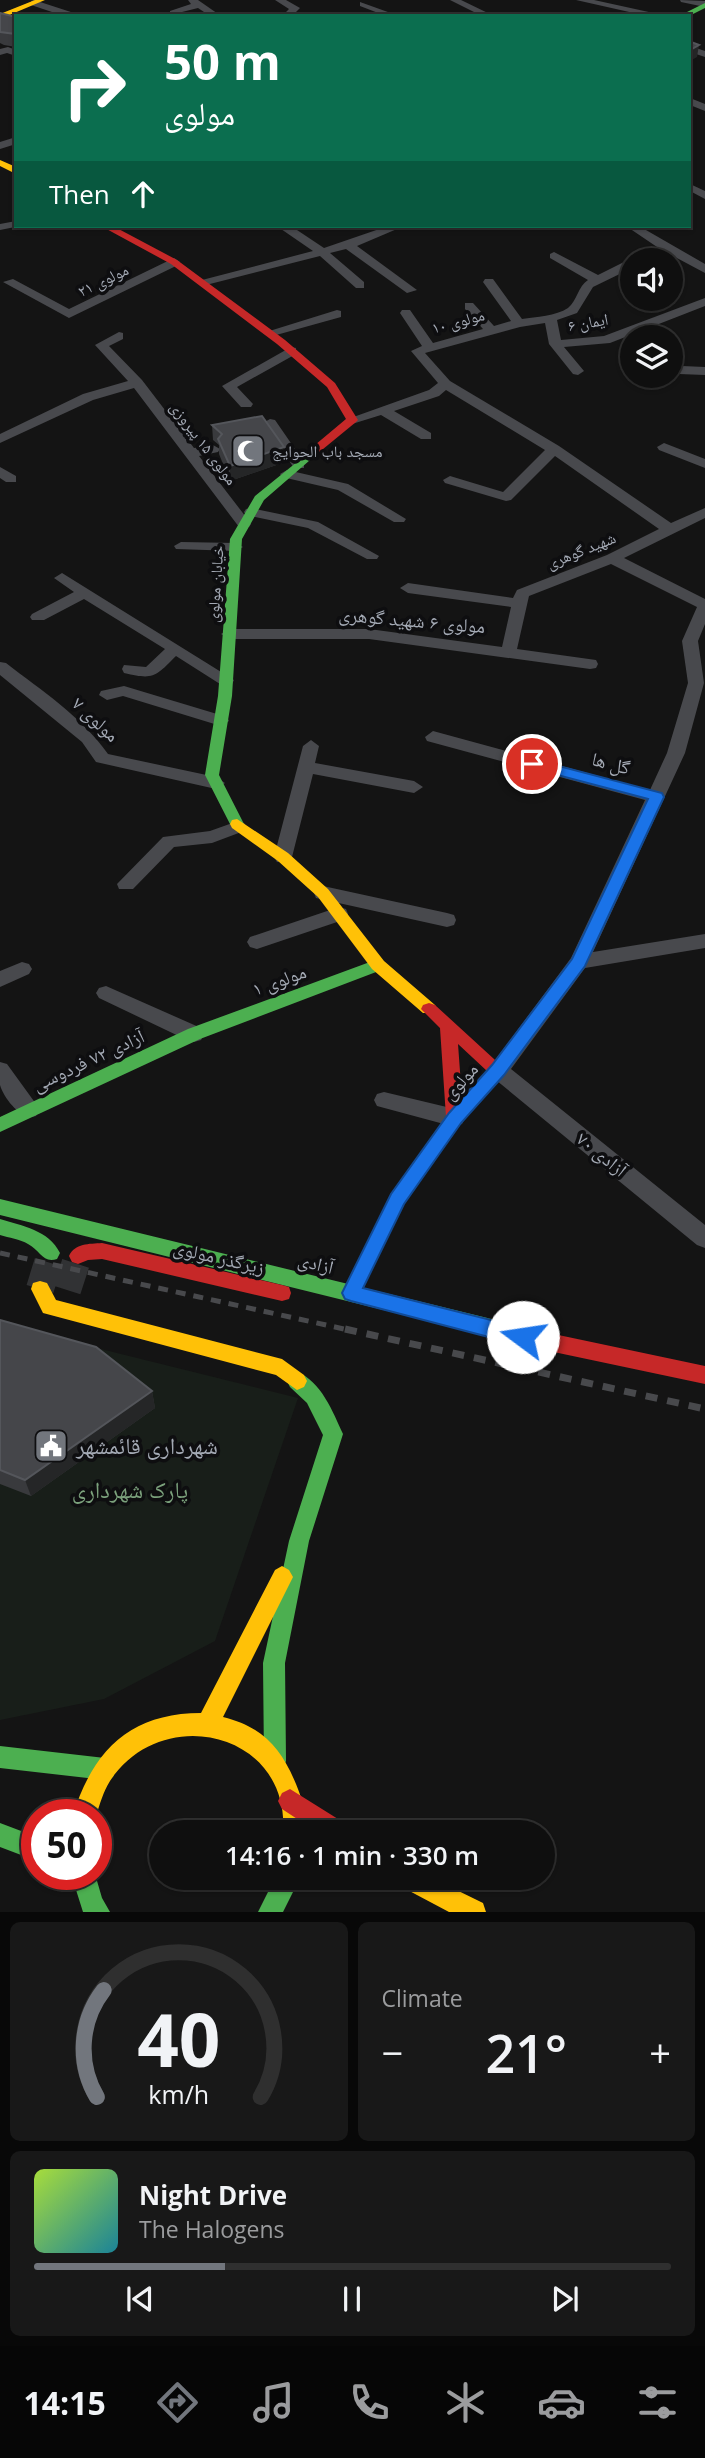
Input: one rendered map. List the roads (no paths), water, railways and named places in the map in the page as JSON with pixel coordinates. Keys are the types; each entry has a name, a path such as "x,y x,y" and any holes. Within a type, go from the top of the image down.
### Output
{"street":[{"path":"279,0 295,8 288,14"},
{"path":"454,0 486,14"},
{"path":"580,0 653,14"},
{"path":"684,0 704,5"},
{"path":"4,17 37,1 69,14"},
{"path":"173,13 196,2 214,14"},
{"path":"363,4 390,14"},
{"path":"687,14 704,5"},
{"path":"365,14 376,9"},
{"path":"110,228 174,262 206,283 331,385 352,420 434,393 445,384 554,449 669,529"},
{"path":"286,228 322,252 360,285"},
{"path":"633,228 646,248"},
{"path":"206,283 348,245 378,229"},
{"path":"348,245 411,290"},
{"path":"554,256 597,280"},
{"name":"مولوی ۲۱","path":"9,282 69,314 174,262"},
{"path":"683,263 705,269"},
{"name":"مولوی ۱۰","path":"445,384 417,351 519,323 551,318 573,310 588,285 620,269"},
{"path":"489,282 519,323"},
{"name":"ایمان ۶","path":"654,325 705,302"},
{"path":"469,306 491,330"},
{"path":"407,313 429,347"},
{"path":"269,333 338,314"},
{"name":"ایمان ۶","path":"551,318 555,344 578,371"},
{"name":"مولوی ۱۵ پیروزی","path":"119,336 101,345 136,383 190,453 247,518"},
{"name":"ایمان ۶","path":"555,344 620,337"},
{"path":"246,404 229,386 291,351"},
{"path":"683,372 705,371"},
{"path":"0,439 88,397 136,383"},
{"path":"383,410 426,436"},
{"name":"خیابان مولوی","path":"352,420 259,498 236,539 226,680 212,775 238,827 283,857 323,893 378,965"},
{"path":"270,423 293,469 343,487 399,519"},
{"path":"664,447 705,464"},
{"path":"190,453 213,449"},
{"path":"450,481 506,497 554,449"},
{"name":"شهید گوهری","path":"520,604 522,593 612,558 705,512"},
{"path":"247,518 313,525 372,556"},
{"path":"181,546 236,547"},
{"path":"498,1070 579,962 676,753 696,683 690,641 705,605 612,558"},
{"path":"62,578 226,680"},
{"path":"408,588 520,604 509,651"},
{"path":"38,617 85,592"},
{"name":"مولوی ۶ شهید گوهری","path":"229,634 369,634 590,664"},
{"path":"130,668 149,673 175,648"},
{"name":"مولوی ۷","path":"0,667 60,712 88,738 102,758 216,783"},
{"path":"107,695 124,691 221,721"},
{"name":"گل ها","path":"433,737 656,797"},
{"path":"283,857 310,746"},
{"path":"305,766 414,787"},
{"path":"126,884 169,841 212,837 238,827"},
{"path":"323,893 447,920"},
{"path":"257,942 339,914"},
{"path":"579,962 705,941"},
{"name":"مولوی","path":"351,1293 397,1199 455,1118 498,1070 378,965"},
{"name":"مولوی ۱","path":"194,1034 378,965"},
{"path":"0,980 22,970"},
{"path":"106,993 194,1034"},
{"path":"384,1100 455,1118 449,1027"},
{"name":"آزادی ۷۲ فردوسی","path":"0,1125 194,1034"},
{"path":"0,1070 29,1110"},
{"name":"آزادی ۷۰","path":"498,1070 705,1238"},
{"name":"آزادی","path":"0,1207 523,1337 705,1375"},
{"path":"0,1227 34,1236 47,1245 51,1253"},
{"name":"زیرگذر مولوی","path":"78,1256 85,1252 102,1251 240,1285 324,1301 351,1293"},
{"path":"40,1289 50,1307 76,1316 282,1368 314,1396 332,1434 299,1541 274,1663 275,1761"},
{"path":"67,1290 76,1316"},
{"path":"209,1722 299,1541"},
{"path":"91,1799 105,1769 145,1734 184,1722 209,1722 225,1726 260,1747 275,1761 285,1781 293,1820"},
{"path":"0,1757 105,1769"},
{"path":"290,1801 319,1820"},
{"path":"0,1835 21,1843"},
{"path":"88,1890 98,1912"},
{"path":"270,1912 282,1890"},
{"path":"431,1890 474,1912"}],"tunnel":[{"path":"40,1289 51,1253"},
{"path":"67,1290 78,1256"}],"railway":[{"path":"0,1253 353,1331"},
{"path":"345,1329 705,1409"}],"place":[{"name":"مسجد باب الحوایج","path":"248,451"},
{"name":"شهرداری قائمشهر","path":"51,1446"}],"park label":[{"name":"پارک شهرداری","path":"130,1490"}]}
